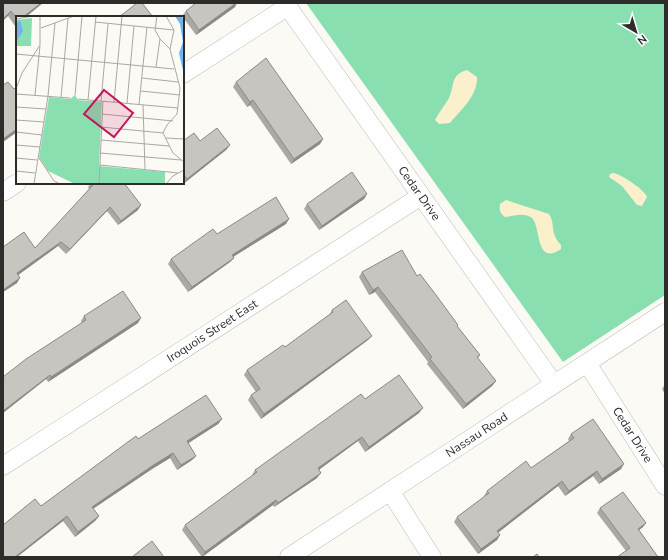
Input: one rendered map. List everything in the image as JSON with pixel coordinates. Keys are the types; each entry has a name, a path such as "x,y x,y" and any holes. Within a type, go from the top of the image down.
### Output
{"street":[{"path":"184,73 286,5"},
{"name":"Cedar Drive","path":"286,5 554,384"},
{"path":"3,192 16,184"},
{"name":"Iroquois Street East","path":"3,466 421,196"},
{"name":"Nassau Road","path":"289,557 665,312"},
{"name":"Cedar Drive","path":"587,363 665,486"},
{"path":"390,491 432,557"}],"green space":[{"path":"306,3 665,3 665,295 563,362"}],"sand":[{"path":"467,70 477,77 477,84 472,96 450,123 439,124 435,120 449,98 455,78"},
{"path":"613,173 621,176 642,190 647,197 642,206 637,205 622,186 609,177 610,174"},
{"path":"506,200 549,214 555,236 561,245 561,249 553,253 547,253 543,249 535,222 529,216 503,216 500,211 500,204"}],"building":[{"path":"3,3 41,3 24,16 16,16 16,18 11,11 3,19"},
{"path":"137,3 142,3 152,16 120,16"},
{"path":"196,3 236,3 199,30 186,11"},
{"path":"266,58 323,139 294,159 253,100 250,102 236,82"},
{"path":"8,82 14,89 16,88 16,130 3,139 3,85"},
{"path":"217,128 230,145 187,179 184,175 184,140 194,133 200,141"},
{"path":"352,172 367,194 322,226 307,204"},
{"path":"125,184 141,205 121,221 110,207 70,249 61,242 17,273 20,278 3,290 3,247 24,232 35,248 93,185"},
{"path":"276,197 289,219 232,255 234,258 192,287 171,259 213,229 217,234"},
{"path":"402,250 417,276 420,274 436,295 458,325 457,326 480,355 477,357 496,381 466,404 430,359 432,357 378,287 373,290 362,272"},
{"path":"123,291 141,318 51,377 50,375 3,411 3,377 26,359 86,320 84,316"},
{"path":"346,300 372,336 264,414 251,395 260,389 247,370 283,345 285,347 333,312 332,310"},
{"path":"399,375 423,408 369,447 362,437 318,468 321,473 278,503 276,500 205,552 185,525 257,472 255,470 361,394 365,399"},
{"path":"206,395 222,419 187,441 196,456 181,465 173,453 92,507 99,516 78,532 67,516 15,557 3,557 3,525 35,499 41,506 136,436 138,439"},
{"path":"593,419 624,464 602,479 597,471 569,491 562,481 497,531 500,535 481,549 457,517 489,493 487,491 526,461 531,468 574,438 571,434"},
{"path":"623,492 646,523 638,529 658,557 617,557 630,548 600,508"},
{"path":"152,541 164,557 132,557"}]}
